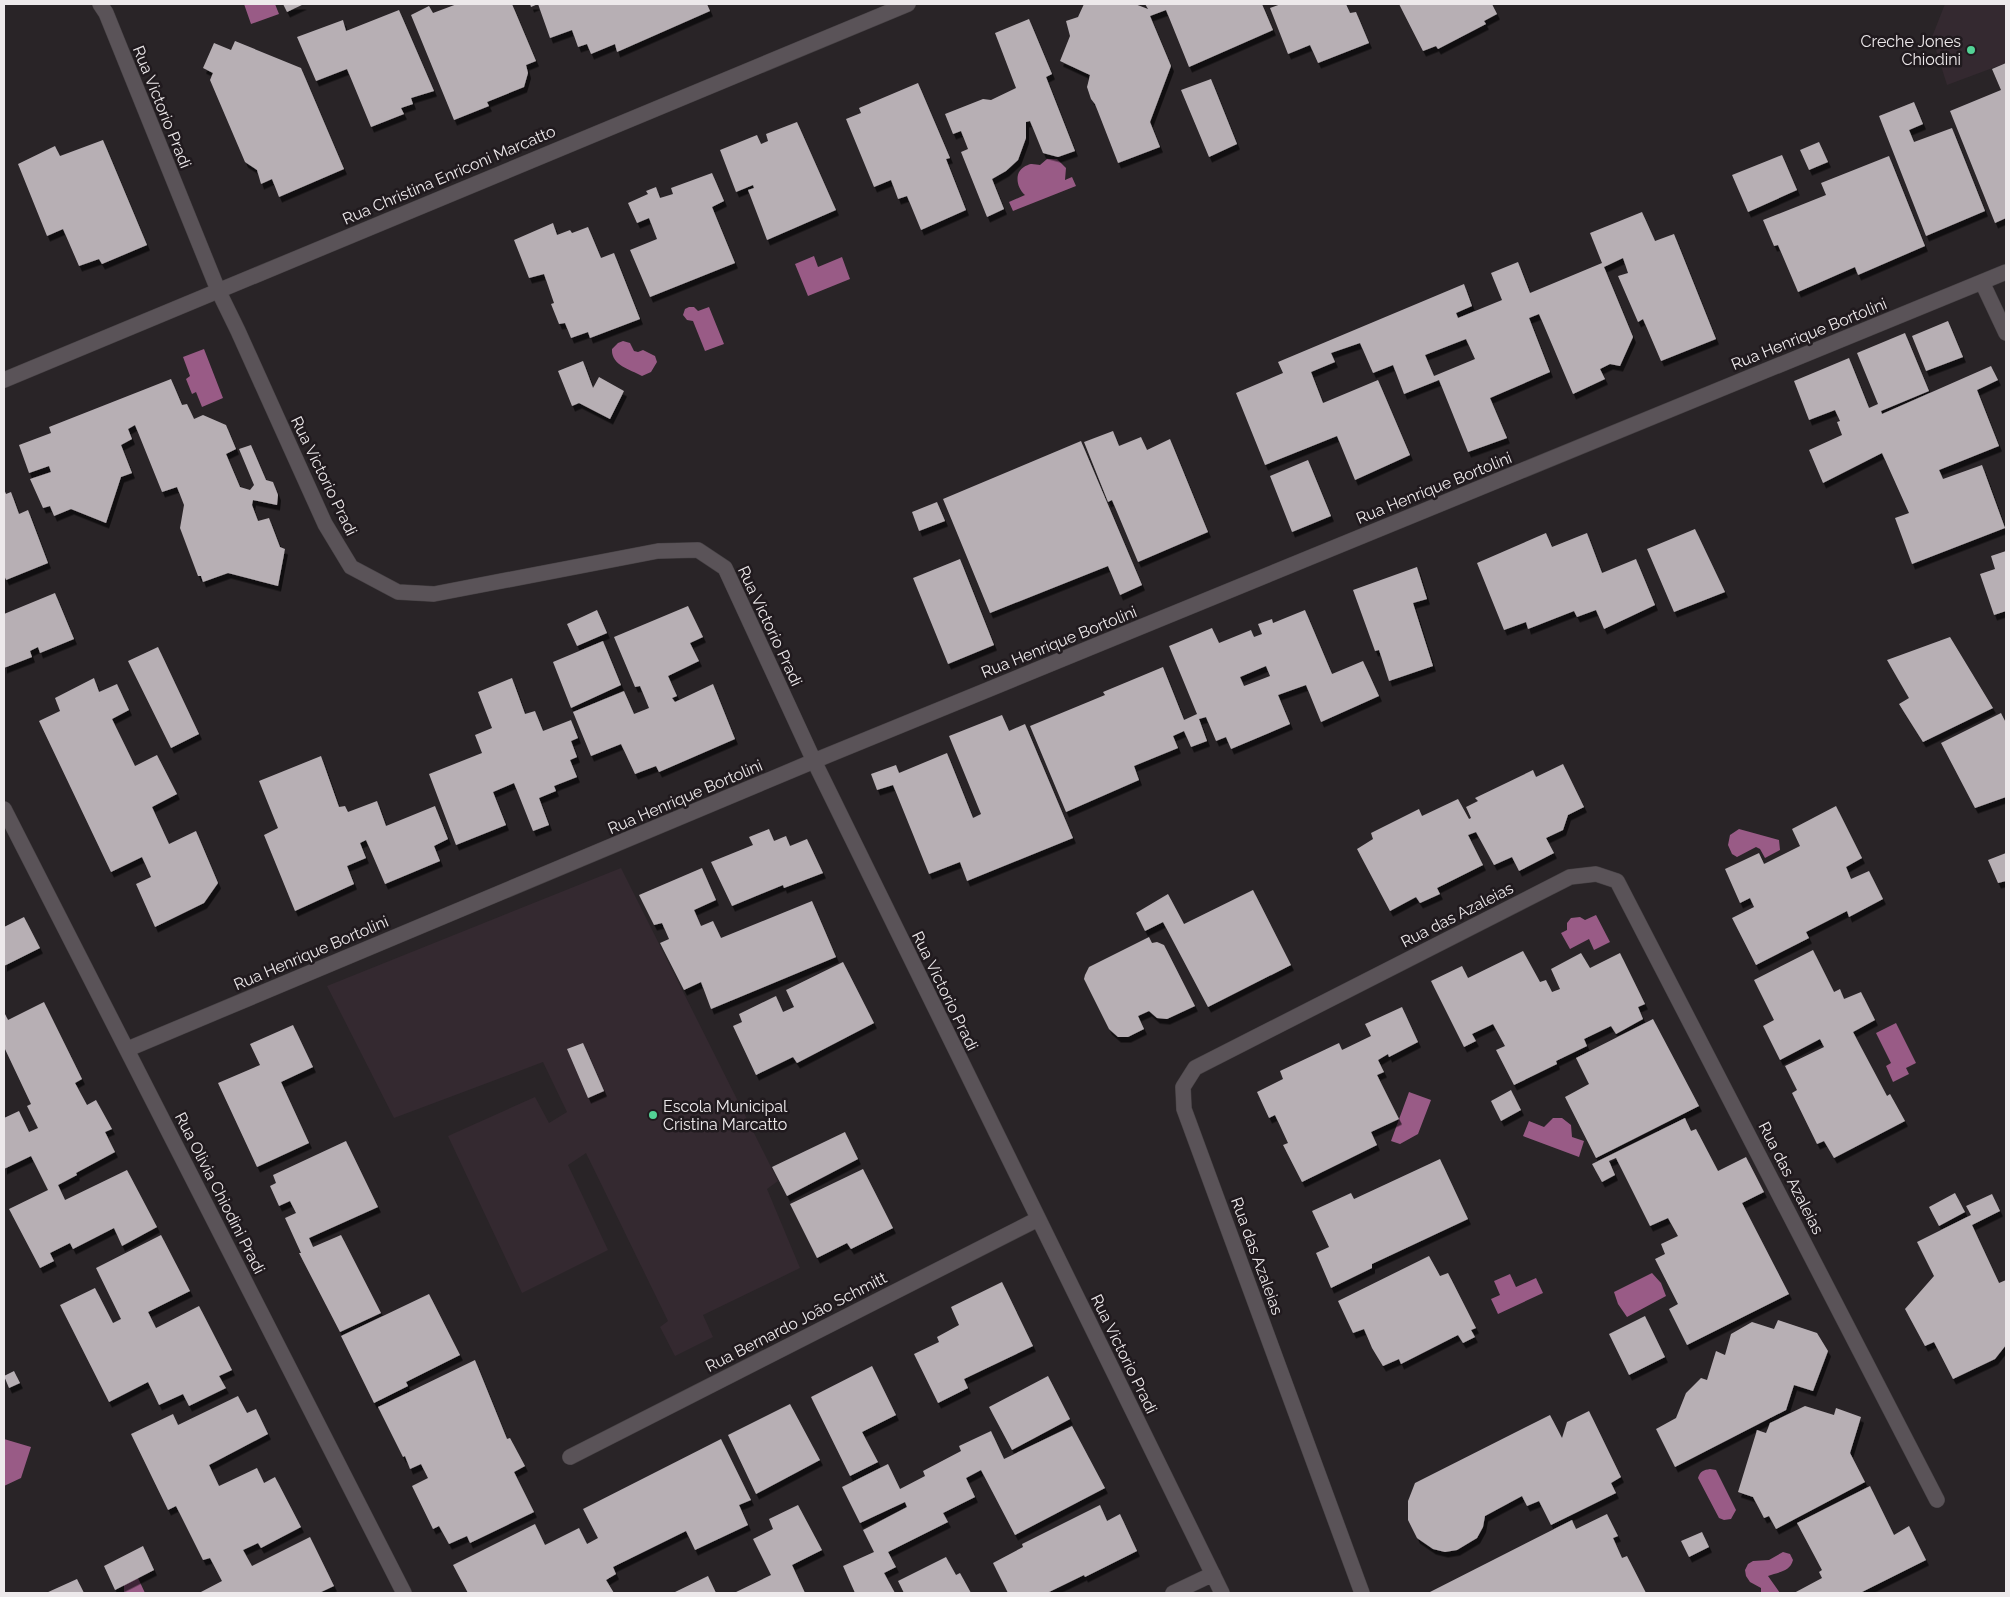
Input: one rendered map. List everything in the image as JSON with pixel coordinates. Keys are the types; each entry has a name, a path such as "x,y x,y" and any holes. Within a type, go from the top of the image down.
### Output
{"street":[{"name":"Rua Christina Enriconi Marcatto","path":"4,380 908,4"},
{"name":"Rua Victorio Pradi","path":"103,8 218,290 325,524 351,567 398,592 434,594 658,551 698,550 725,568 814,761 1222,1593"},
{"name":"Rua Henrique Bortolini","path":"128,1049 814,761 2006,272"},
{"path":"1982,282 2006,333"},
{"name":"Rua Olivia Chiodini Pradi","path":"4,809 404,1593"},
{"name":"Rua das Azaleias","path":"1362,1593 1184,1109 1183,1087 1195,1068 1570,877 1596,874 1617,881 1937,1500"},
{"name":"Rua Bernardo João Schmitt","path":"570,1457 1038,1219"},
{"path":"1173,1593 1213,1574"}],"shaded area":[{"path":"244,4 275,4 279,14 251,24"},
{"name":"Creche Jones Chiodini","path":"1945,4 2006,4 2006,63 1947,85 1932,37"},
{"path":"1047,159 1057,159 1066,168 1065,180 1072,177 1076,186 1013,211 1009,202 1025,195 1017,179 1020,171 1029,164 1040,165"},
{"path":"814,256 818,267 842,257 850,279 808,296 795,264"},
{"path":"694,307 698,311 709,307 724,344 705,351 693,321 687,320 683,315 685,309"},
{"path":"623,341 630,343 634,351 643,350 655,356 657,362 651,372 642,376 627,369 614,359 612,349"},
{"path":"204,349 223,398 202,407 196,392 192,394 186,379 190,376 183,357"},
{"path":"1739,829 1779,840 1780,850 1765,858 1760,849 1756,847 1737,857 1732,854 1728,845 1730,835"},
{"name":"Escola Municipal Cristina Marcatto","path":"621,868 778,1181 767,1189 800,1268 703,1315 713,1337 675,1356 660,1327 668,1321 586,1153 568,1165 608,1250 522,1293 448,1136 535,1097 549,1123 567,1112 543,1062 394,1118 327,986"},
{"path":"1596,915 1610,942 1594,950 1589,939 1570,949 1561,933 1567,930 1567,923 1571,918 1580,917 1585,920"},
{"path":"1896,1023 1916,1063 1906,1068 1909,1074 1893,1082 1886,1066 1891,1063 1876,1033"},
{"path":"1409,1092 1431,1100 1418,1134 1400,1144 1391,1141"},
{"path":"1553,1118 1562,1118 1571,1125 1572,1137 1584,1141 1579,1157 1523,1136 1529,1121 1544,1127"},
{"path":"1652,1273 1661,1283 1666,1296 1627,1317 1618,1304 1614,1292"},
{"path":"1510,1274 1516,1287 1536,1278 1543,1293 1498,1314 1491,1299 1500,1295 1494,1281"},
{"path":"4,1439 31,1447 21,1478 4,1486"},
{"path":"1716,1470 1736,1510 1731,1519 1724,1520 1719,1518 1698,1478 1702,1471"},
{"path":"1783,1552 1790,1554 1793,1560 1791,1564 1783,1571 1768,1576 1780,1593 1761,1593 1761,1588 1750,1582 1746,1576 1745,1570 1748,1564 1753,1561 1769,1560"},
{"path":"138,1578 145,1593 124,1593 124,1585"}],"building":[{"path":"283,4 304,4 287,12"},
{"path":"457,4 512,4 536,61 526,65 528,73 524,87 487,102 489,106 454,120 411,15 429,6 433,13"},
{"path":"538,4 707,4 710,11 617,52 615,44 591,54 587,44 578,47 572,30 550,38"},
{"path":"1084,4 1135,4 1148,9 1145,4 1262,4 1273,30 1189,67 1166,10 1150,16 1171,66 1150,122 1160,147 1118,163 1087,87 1090,75 1060,61 1070,36 1066,21 1078,17"},
{"path":"1281,4 1346,4 1350,13 1356,12 1369,43 1318,63 1310,45 1288,54 1270,8"},
{"path":"1399,4 1492,4 1497,14 1484,21 1486,24 1438,49 1436,46 1423,51"},
{"path":"399,10 434,91 411,98 413,104 401,108 404,114 371,127 347,69 316,81 297,37 343,20 346,31"},
{"path":"1029,19 1052,74 1046,77 1075,151 1058,157 1043,153 1030,121 1026,122 1026,138 1018,160 1006,171 992,179 1004,209 987,217 961,152 968,149 961,131 953,134 945,114 983,99 991,100 1016,88 995,33"},
{"path":"235,41 301,68 344,169 279,197 272,179 261,184 257,170 245,162 210,80 213,73 203,68 214,43 231,50"},
{"path":"2006,63 2006,218 1995,223 1950,111 2001,90 1992,69"},
{"path":"1211,79 1237,144 1209,157 1181,90"},
{"path":"918,83 950,158 946,159 966,210 921,230 907,196 898,199 891,180 874,187 846,119 861,113 859,108"},
{"path":"1914,102 1923,124 1909,130 1914,142 1952,128 1985,211 1926,236 1879,116"},
{"path":"797,122 836,210 767,240 748,190 754,188 753,185 736,192 720,150 757,135 761,144 768,141 766,134"},
{"path":"103,140 147,245 102,264 99,259 79,266 63,229 47,236 18,164 55,146 60,156"},
{"path":"1819,142 1828,162 1809,170 1800,150"},
{"path":"1782,155 1797,190 1748,212 1732,175"},
{"path":"1889,156 1925,246 1858,275 1855,267 1798,292 1778,245 1774,246 1763,220 1826,195 1821,183"},
{"path":"712,173 724,201 712,207 735,263 650,297 630,250 657,239 649,218 637,223 628,203 648,194 646,191 656,187 660,198 673,194 671,188"},
{"path":"1642,212 1655,241 1674,234 1716,339 1661,361 1643,319 1638,322 1618,276 1628,273 1623,258 1604,267 1633,337 1620,366 1610,364 1600,369 1605,379 1573,394 1539,314 1529,318 1550,372 1490,398 1507,438 1468,452 1439,380 1404,394 1393,365 1373,373 1360,343 1331,353 1335,362 1311,372 1323,403 1378,380 1410,455 1355,480 1337,436 1265,465 1236,393 1283,373 1278,362 1464,284 1472,306 1456,313 1458,318 1502,300 1491,273 1518,262 1530,293 1602,263 1590,233","holes":["1466,339 1475,359 1434,376 1425,355"]},
{"path":"553,223 557,235 570,230 572,233 588,227 601,258 614,253 640,319 590,338 588,332 571,338 565,323 559,324 551,304 554,303 544,274 529,278 514,240"},
{"path":"1948,321 1963,357 1926,371 1912,336"},
{"path":"1905,333 1929,391 1881,411 1882,414 1991,366 1998,380 1977,390 1999,446 1939,470 1943,479 1982,465 2005,528 1912,564 1895,518 1909,513 1882,453 1823,483 1809,450 1842,435 1837,422 1840,421 1835,410 1809,420 1794,381 1849,358 1869,408 1878,404 1857,353"},
{"path":"583,361 593,388 599,377 624,391 610,419 579,403 572,406 558,371"},
{"path":"171,379 182,405 187,404 194,419 203,415 226,425 236,449 226,454 240,487 250,490 254,485 239,449 251,445 266,480 273,482 278,495 277,505 253,500 252,505 258,521 269,518 280,547 285,549 278,586 228,573 203,582 201,576 198,576 180,528 184,505 177,487 162,492 135,425 128,429 132,439 121,445 132,473 121,477 106,523 71,509 54,516 50,506 43,508 30,479 51,472 49,466 29,473 19,445 51,433 49,427"},
{"path":"1113,431 1119,446 1141,437 1147,450 1170,439 1208,532 1138,562 1112,500 1108,502 1084,442"},
{"path":"1081,441 1142,585 1120,595 1108,566 990,613 943,499"},
{"path":"1308,460 1331,516 1292,532 1270,476"},
{"path":"4,489 6,494 11,492 19,514 28,510 48,563 6,580 4,575"},
{"path":"937,502 945,521 919,531 912,512"},
{"path":"1695,529 1725,592 1674,612 1647,549"},
{"path":"1546,533 1552,547 1587,533 1602,573 1636,559 1655,605 1604,629 1596,610 1577,617 1574,611 1528,629 1526,622 1504,630 1477,563"},
{"path":"2006,551 2006,611 1994,615 1980,574 1995,569 1991,556"},
{"path":"960,559 994,645 948,664 913,578"},
{"path":"1417,567 1427,599 1413,603 1433,666 1389,681 1379,650 1375,651 1353,590"},
{"path":"55,593 74,639 40,653 38,647 30,651 32,657 4,668 4,614"},
{"path":"688,606 703,637 690,643 699,661 668,676 677,696 672,698 675,702 713,684 735,739 659,772 656,766 635,774 621,744 591,756 573,712 624,691 634,714 649,708 640,686 635,687 614,637"},
{"path":"597,610 607,633 577,646 567,624"},
{"path":"1305,610 1332,674 1363,661 1379,696 1321,722 1306,685 1278,695 1290,724 1231,749 1226,737 1216,741 1206,717 1199,719 1207,741 1191,747 1184,731 1173,736 1178,748 1134,766 1139,780 1066,812 1030,726 1105,695 1103,692 1163,667 1184,720 1197,714 1169,646 1212,628 1219,643 1251,630 1254,637 1262,634 1258,624 1272,619 1273,623","holes":["1266,666 1270,676 1244,686 1240,677"]},
{"path":"1950,637 1993,708 1923,742 1899,704 1909,698 1887,660"},
{"path":"603,641 621,685 571,708 553,662"},
{"path":"158,647 199,734 171,748 128,661"},
{"path":"94,678 99,692 117,684 129,710 112,719 135,766 157,755 177,794 152,807 169,844 196,831 218,883 204,903 155,927 136,884 151,877 142,857 111,872 39,721 60,711 55,698"},
{"path":"512,678 525,714 535,711 543,731 571,720 578,738 571,741 577,757 570,760 577,777 554,786 556,791 539,798 549,825 533,831 514,783 493,792 506,825 456,845 429,774 482,753 475,735 492,728 478,692"},
{"path":"2001,713 2006,723 2006,797 1975,808 1941,743"},
{"path":"1002,715 1009,731 1025,724 1073,838 967,881 960,862 929,874 893,785 877,790 871,774 896,765 899,773 947,753 973,818 981,814 949,736"},
{"path":"321,756 339,807 345,806 348,812 377,801 386,826 435,806 448,839 434,846 440,861 385,884 366,840 360,843 366,858 347,866 354,884 295,911 264,835 278,828 259,781"},
{"path":"1563,764 1584,807 1568,815 1563,830 1546,838 1554,853 1519,871 1512,857 1494,865 1476,832 1468,835 1483,865 1437,888 1440,894 1420,903 1416,897 1390,911 1357,849 1373,839 1371,833 1419,809 1422,816 1458,799 1469,819 1471,818 1466,807 1478,801 1475,798 1533,770 1536,777"},
{"path":"1836,806 1862,858 1846,867 1851,879 1869,871 1883,899 1849,917 1847,911 1806,932 1809,938 1756,965 1732,918 1754,907 1750,898 1740,903 1725,869 1759,853 1764,864 1800,846 1792,829"},
{"path":"769,829 774,841 786,836 790,846 807,839 823,873 784,888 783,885 732,906 711,862 753,845 749,837"},
{"path":"2006,853 2006,881 1998,883 1988,860"},
{"path":"702,868 716,900 694,910 701,926 713,921 721,938 812,901 836,957 711,1009 701,982 684,990 660,943 669,939 662,923 654,925 639,895"},
{"path":"1253,890 1291,965 1208,1007 1163,922 1145,931 1136,913 1168,894 1184,924"},
{"path":"24,917 40,948 4,966 4,927"},
{"path":"1149,937 1152,943 1157,942 1164,945 1195,1006 1167,1019 1157,1018 1149,1011 1138,1016 1144,1029 1128,1037 1118,1037 1109,1029 1084,979 1085,975 1089,967"},
{"path":"1813,950 1834,992 1840,989 1844,999 1861,992 1875,1020 1853,1032 1887,1096 1890,1094 1905,1121 1834,1158 1824,1141 1817,1144 1792,1093 1797,1090 1785,1066 1824,1047 1820,1039 1780,1060 1763,1026 1774,1020 1754,980"},
{"path":"1523,951 1540,982 1546,980 1552,992 1560,989 1551,969 1581,953 1590,968 1620,953 1645,1004 1638,1007 1643,1019 1616,1034 1611,1026 1584,1039 1587,1046 1556,1061 1557,1064 1514,1085 1496,1050 1505,1046 1493,1024 1472,1034 1476,1041 1464,1047 1431,981 1462,966 1468,978"},
{"path":"843,962 874,1023 797,1063 793,1057 756,1075 733,1026 742,1022 739,1014 776,996 783,1012 794,1007 786,990"},
{"path":"44,1002 82,1079 75,1083 87,1105 96,1100 112,1129 105,1132 115,1152 58,1185 65,1200 127,1170 157,1227 122,1246 114,1228 73,1249 70,1243 50,1253 54,1261 40,1268 9,1209 48,1190 31,1156 4,1169 4,1118 19,1111 29,1132 38,1128 27,1106 31,1104 4,1047 4,1012 8,1020"},
{"path":"1402,1007 1418,1042 1389,1057 1388,1054 1378,1060 1384,1072 1377,1075 1399,1119 1371,1132 1377,1145 1302,1182 1283,1145 1288,1143 1275,1115 1269,1118 1257,1092 1283,1079 1280,1071 1339,1043 1342,1050 1371,1036 1365,1024"},
{"path":"1653,1019 1699,1106 1596,1158 1565,1097 1589,1084 1576,1058"},
{"path":"293,1025 313,1067 281,1082 309,1143 257,1167 218,1083 260,1065 250,1044"},
{"path":"583,1043 604,1091 588,1098 567,1049"},
{"path":"1511,1090 1521,1110 1501,1121 1491,1101"},
{"path":"1685,1118 1691,1131 1696,1129 1718,1171 1746,1157 1764,1192 1742,1203 1789,1294 1687,1345 1669,1309 1678,1304 1655,1259 1665,1254 1661,1244 1678,1236 1668,1218 1650,1226 1616,1158 1609,1161 1615,1175 1602,1182 1592,1164"},
{"path":"845,1132 858,1159 787,1196 772,1167"},
{"path":"346,1141 378,1207 309,1238 313,1247 341,1235 381,1313 340,1332 299,1253 301,1253 285,1218 296,1213 290,1201 279,1206 270,1186 276,1183 273,1175"},
{"path":"1440,1159 1468,1219 1372,1264 1372,1268 1331,1288 1316,1253 1329,1247 1312,1211 1351,1193 1354,1199"},
{"path":"863,1169 893,1228 851,1249 847,1243 817,1258 790,1204"},
{"path":"1955,1193 1965,1212 1939,1226 1929,1207"},
{"path":"1992,1194 2000,1211 1972,1225 1999,1283 2006,1280 2006,1345 1995,1359 1953,1379 1934,1342 1925,1346 1905,1309 1934,1276 1917,1242 1971,1215 1966,1206"},
{"path":"161,1235 190,1291 148,1312 156,1328 199,1306 232,1370 219,1376 226,1388 189,1406 183,1394 159,1405 148,1382 109,1402 60,1305 95,1288 113,1323 121,1319 96,1268"},
{"path":"1429,1256 1440,1276 1448,1273 1476,1328 1471,1330 1475,1337 1463,1343 1458,1335 1401,1364 1399,1359 1383,1366 1372,1348 1364,1329 1353,1333 1338,1301"},
{"path":"1002,1282 1033,1346 964,1379 968,1388 938,1403 914,1354 939,1342 937,1337 959,1325 951,1307"},
{"path":"429,1294 460,1355 406,1382 408,1386 374,1403 341,1336"},
{"path":"1645,1316 1665,1357 1629,1375 1609,1334"},
{"path":"1778,1320 1817,1333 1828,1351 1813,1391 1794,1385 1786,1410 1675,1467 1656,1429 1676,1418 1686,1393 1701,1378 1707,1380 1716,1351 1725,1355 1731,1334 1752,1322 1774,1329"},
{"path":"475,1360 507,1439 510,1438 525,1466 514,1472 534,1512 470,1543 467,1536 449,1544 439,1526 433,1529 412,1486 428,1478 421,1464 410,1469 405,1456 403,1457 378,1407"},
{"path":"872,1366 896,1415 862,1432 878,1462 850,1476 811,1397"},
{"path":"14,1371 20,1383 9,1388 4,1376"},
{"path":"1048,1376 1070,1419 1012,1450 989,1407"},
{"path":"238,1396 247,1413 256,1409 268,1434 209,1465 219,1486 257,1468 264,1483 275,1477 301,1527 261,1548 258,1543 243,1550 252,1566 310,1537 334,1586 319,1593 199,1593 222,1581 210,1558 203,1560 176,1506 168,1510 131,1434 173,1414 178,1425"},
{"path":"790,1404 820,1460 756,1494 728,1435"},
{"path":"1805,1406 1834,1415 1836,1408 1861,1417 1850,1453 1865,1482 1776,1529 1769,1516 1764,1518 1753,1497 1738,1492 1757,1430 1766,1433 1770,1423"},
{"path":"1589,1411 1621,1477 1611,1483 1616,1493 1551,1525 1539,1501 1527,1506 1522,1496 1485,1516 1483,1527 1477,1538 1457,1550 1445,1552 1433,1549 1417,1538 1408,1520 1408,1501 1415,1483 1550,1415 1562,1438 1567,1422"},
{"path":"1072,1426 1105,1488 1015,1535 981,1470 966,1478 975,1497 943,1513 948,1522 888,1552 896,1567 884,1573 895,1593 855,1593 843,1566 874,1552 863,1530 907,1507 905,1502 860,1523 842,1487 888,1464 900,1489 925,1476 923,1471 961,1451 959,1446 991,1431 1004,1459"},
{"path":"721,1439 751,1500 739,1505 748,1525 695,1550 686,1531 613,1567 616,1574 606,1580 614,1593 468,1593 453,1565 535,1524 545,1545 579,1528 587,1544 598,1538 583,1509"},
{"path":"1870,1486 1894,1535 1909,1526 1926,1560 1860,1593 1794,1593 1822,1578 1819,1572 1822,1570 1797,1523"},
{"path":"798,1505 822,1550 792,1565 805,1593 734,1593 771,1575 753,1539 773,1529 769,1519"},
{"path":"1100,1505 1107,1521 1120,1514 1137,1551 1085,1577 1084,1575 1047,1593 1008,1593 993,1563 1023,1547 1022,1544"},
{"path":"1607,1514 1618,1536 1613,1538 1622,1558 1627,1556 1646,1593 1428,1593 1572,1520 1576,1529"},
{"path":"1702,1532 1709,1547 1689,1557 1681,1541"},
{"path":"143,1546 154,1570 115,1590 104,1566"},
{"path":"946,1557 956,1575 960,1573 971,1593 904,1593 898,1581"},
{"path":"708,1576 716,1593 673,1593"},
{"path":"77,1579 84,1593 46,1593"}],"place":[{"name":"Creche Jones Chiodini","path":"1971,50"},
{"name":"Escola Municipal Cristina Marcatto","path":"653,1115"}]}
